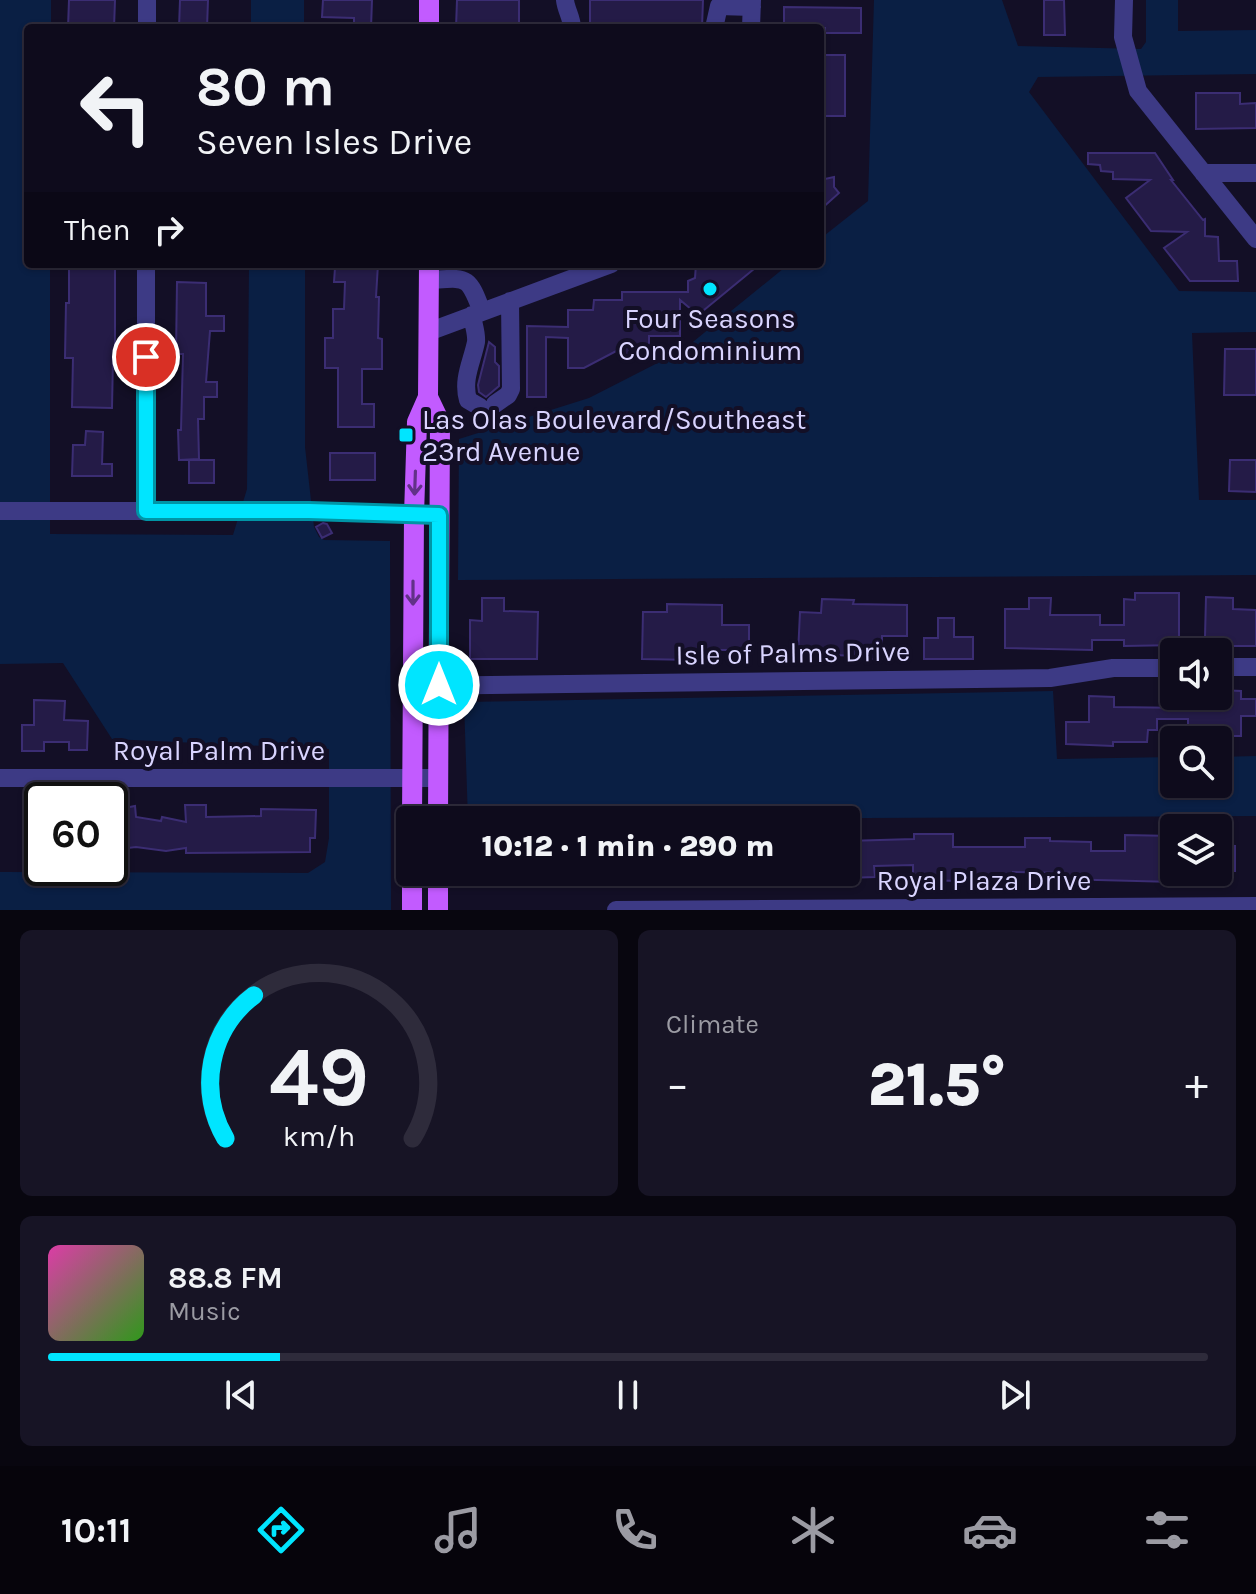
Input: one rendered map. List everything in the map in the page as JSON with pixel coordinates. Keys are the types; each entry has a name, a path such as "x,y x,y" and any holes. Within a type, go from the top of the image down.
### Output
{"main road":[{"path":"429,0 429,24"},
{"path":"409,806 404,778 413,686 417,422 428,397 429,272"},
{"path":"428,397 440,422 438,806"},
{"path":"412,886 412,910"},
{"path":"438,886 438,910"}],"street":[{"path":"147,0 147,24"},
{"path":"565,0 572,24"},
{"path":"1124,0 1123,37 1138,91 1256,239"},
{"path":"715,24 719,6 752,4 751,24"},
{"path":"1203,173 1256,173"},
{"path":"146,268 146,511"},
{"path":"428,332 510,301 568,272 590,268"},
{"path":"429,272 462,272 473,288 477,314 476,338 467,370 468,400 488,406 508,395 511,389 510,301"},
{"path":"0,511 309,511 439,515"},
{"path":"1232,667 1256,667"},
{"name":"Isle of Palms Drive","path":"413,686 1050,678 1113,668 1160,668"},
{"name":"Royal Palm Drive","path":"0,778 439,778"},
{"name":"Royal Plaza Drive","path":"616,910 1256,906"}],"water":[{"path":"0,0 51,0 51,24 24,24 24,268 50,268 50,534 233,535 247,489 249,268 305,268 305,447 314,527 324,540 390,541 391,910 0,910 0,872 24,872 24,886 128,886 128,872 308,873 325,862 329,838 329,749 112,739 63,663 0,664"},
{"path":"251,0 304,0 304,24 251,24"},
{"path":"874,0 1002,0 1018,46 1141,49 1146,42 1146,0 1178,0 1178,31 1256,30 1256,74 1038,77 1029,92 1179,291 1256,292 1256,332 1192,333 1199,500 1256,500 1256,575 458,580 459,439 589,398 683,350 784,268 824,268 824,236 868,201"},
{"path":"1053,691 1057,759 1160,757 1160,798 1232,798 1232,757 1256,756 1256,816 1160,814 1160,816 860,818 860,806 468,806 464,702"}],"building":[{"path":"69,0 115,0 114,24 68,24"},
{"path":"180,0 208,0 207,24 179,24"},
{"path":"323,0 372,0 371,24 354,24 354,18 322,17"},
{"path":"457,0 519,0 519,24 456,24"},
{"path":"590,0 703,0 702,24 590,24"},
{"path":"1044,0 1064,0 1065,35 1044,35"},
{"path":"784,7 861,8 861,33 825,33 824,24 784,24"},
{"path":"824,55 845,55 845,116 824,116"},
{"path":"1196,93 1240,93 1240,104 1256,103 1256,128 1196,129"},
{"path":"1088,153 1155,153 1171,180 1205,219 1205,236 1218,237 1219,261 1237,261 1238,281 1190,281 1164,248 1187,232 1151,231 1126,198 1150,180 1113,179 1113,172 1101,171 1100,165 1088,164"},
{"path":"834,177 834,187 839,193 824,206 824,179"},
{"path":"69,268 115,268 112,408 72,407 73,358 65,358 66,303 69,303"},
{"path":"335,268 378,268 376,297 379,297 378,338 382,339 382,369 362,369 362,404 374,404 374,427 338,427 338,368 325,368 325,338 333,338 333,309 344,309 345,282 334,282"},
{"path":"696,268 755,268 698,315 680,300 680,336 649,336 649,355 622,355 622,348 584,368 568,368 568,338 546,337 546,397 527,397 527,326 568,327 568,310 593,310 594,300 622,300 622,292 688,292 688,281 695,278"},
{"path":"177,282 206,283 206,316 224,316 224,331 210,331 206,382 217,382 217,397 204,397 204,419 198,419 199,459 179,460 183,354 176,354"},
{"path":"489,342 495,347 499,386 486,397 479,392 478,385"},
{"path":"1225,349 1256,349 1256,395 1224,395"},
{"path":"86,431 103,432 102,464 112,464 112,476 72,476 73,445 85,445"},
{"path":"330,453 375,453 375,480 330,480"},
{"path":"189,460 214,460 214,483 189,483"},
{"path":"1230,460 1256,460 1256,492 1229,491"},
{"path":"323,523 332,533 322,538 316,527"},
{"path":"1135,593 1179,593 1179,638 1160,638 1160,645 1124,646 1124,640 1092,640 1092,650 1005,648 1005,609 1029,609 1029,598 1051,598 1050,615 1100,615 1100,625 1124,625 1124,599 1135,600"},
{"path":"1206,597 1233,598 1233,609 1256,610 1256,646 1232,646 1232,638 1205,637"},
{"path":"482,598 504,598 504,611 538,612 537,659 470,659 470,620 482,621"},
{"path":"822,599 854,600 853,604 907,605 907,636 882,636 882,659 798,654 800,612 821,613"},
{"path":"667,604 722,605 722,625 749,625 749,661 733,660 733,650 694,650 694,660 642,659 643,612 667,612"},
{"path":"938,618 954,618 954,637 973,637 973,659 924,659 924,638 938,638"},
{"path":"1232,691 1241,691 1241,699 1256,699 1256,716 1241,716 1241,736 1232,736 1232,726 1188,726 1188,719 1157,719 1157,730 1148,730 1147,742 1113,742 1113,746 1066,744 1066,722 1089,722 1089,696 1114,697 1114,707 1232,710"},
{"path":"34,700 65,701 64,720 88,721 87,750 69,750 69,742 44,742 44,751 22,751 22,725 34,725"},
{"path":"185,805 206,805 206,817 261,816 261,809 316,810 315,838 310,838 310,852 186,853 186,848 166,851 128,848 128,807 135,806 136,817 161,821 162,817 186,822"},
{"path":"914,834 953,834 953,847 1025,847 1025,838 1050,838 1050,841 1091,842 1091,851 1125,851 1125,835 1160,836 1160,882 1060,879 1060,873 1013,872 1013,882 913,880 913,865 874,866 875,877 860,878 860,841 914,839"},
{"path":"1232,846 1235,846 1235,871 1232,871"}],"place":[{"name":"Four Seasons Condominium","path":"710,289"},
{"name":"Las Olas Boulevard/Southeast 23rd Avenue","path":"406,435"}],"route":[{"path":"146,357 146,511 439,515 439,685"}]}
